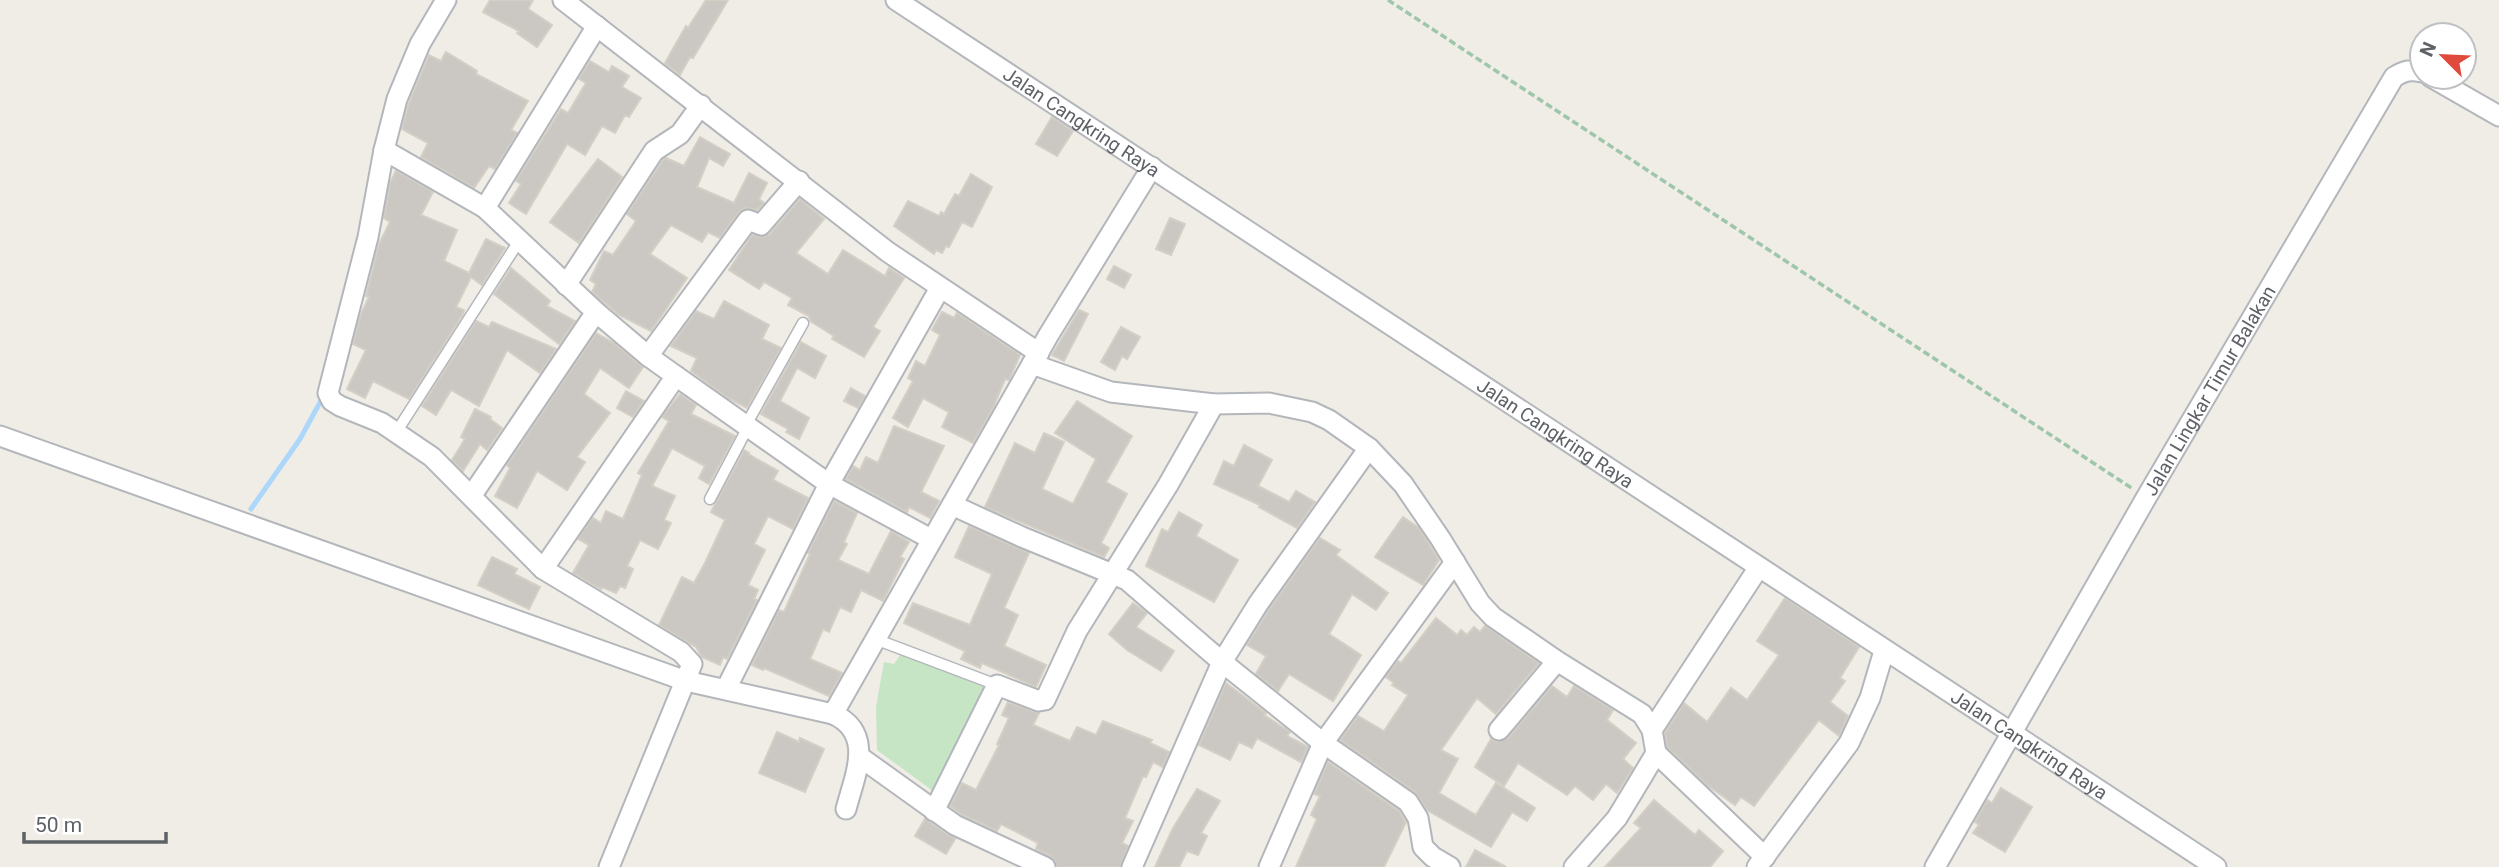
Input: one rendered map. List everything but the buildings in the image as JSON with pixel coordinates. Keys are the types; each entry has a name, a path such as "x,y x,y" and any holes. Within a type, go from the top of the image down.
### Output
{"street":[{"path":"446,0 408,69 397,99 384,150 368,237 328,393 332,401 341,407 382,422 432,457 543,569 688,657 692,664 686,681 609,867"},
{"path":"564,0 888,252 1035,359 1111,392 1214,404 1269,403 1312,412 1347,430 1369,448 1403,484 1480,603 1493,617 1642,714 1652,730 1656,753 1761,862 1849,743 1870,698 1884,651"},
{"name":"Jalan Cangkring Raya","path":"896,0 2216,867"},
{"path":"485,208 597,26"},
{"name":"Jalan Lingkar Timur Balakan","path":"1935,867 2146,498 2393,77 2408,71"},
{"path":"2455,91 2499,116"},
{"path":"566,285 654,151 680,134 701,104"},
{"path":"384,150 485,208 596,312 676,376 829,484 931,539"},
{"path":"833,714 1035,359 1152,167"},
{"path":"648,356 748,220 761,225 799,181"},
{"path":"726,690 829,484 940,288"},
{"path":"472,495 596,312"},
{"path":"543,569 676,376"},
{"path":"934,811 997,685 1040,701 1045,700 1077,631 1168,485 1214,404"},
{"path":"0,436 686,681 843,718 850,726 860,757 846,809"},
{"path":"1132,867 1222,662 1258,604 1369,448"},
{"path":"952,505 1111,573 1136,587 1222,662 1323,743 1408,802 1418,818 1423,847 1450,867"},
{"path":"1269,867 1323,743 1455,562"},
{"path":"1652,730 1759,567"},
{"path":"1499,730 1558,661"},
{"path":"1574,867 1617,817 1656,753"},
{"path":"860,757 965,830 1045,867"}],"lane":[{"path":"397,431 519,240"},
{"path":"710,499 803,323"},
{"path":"875,639 997,685"}],"path":[{"path":"1388,0 2146,498"}],"green space":[{"path":"901,654 993,689 937,794 877,750 876,707 884,662 894,664"}],"waterway":[{"path":"251,509 300,439 324,395"}]}
